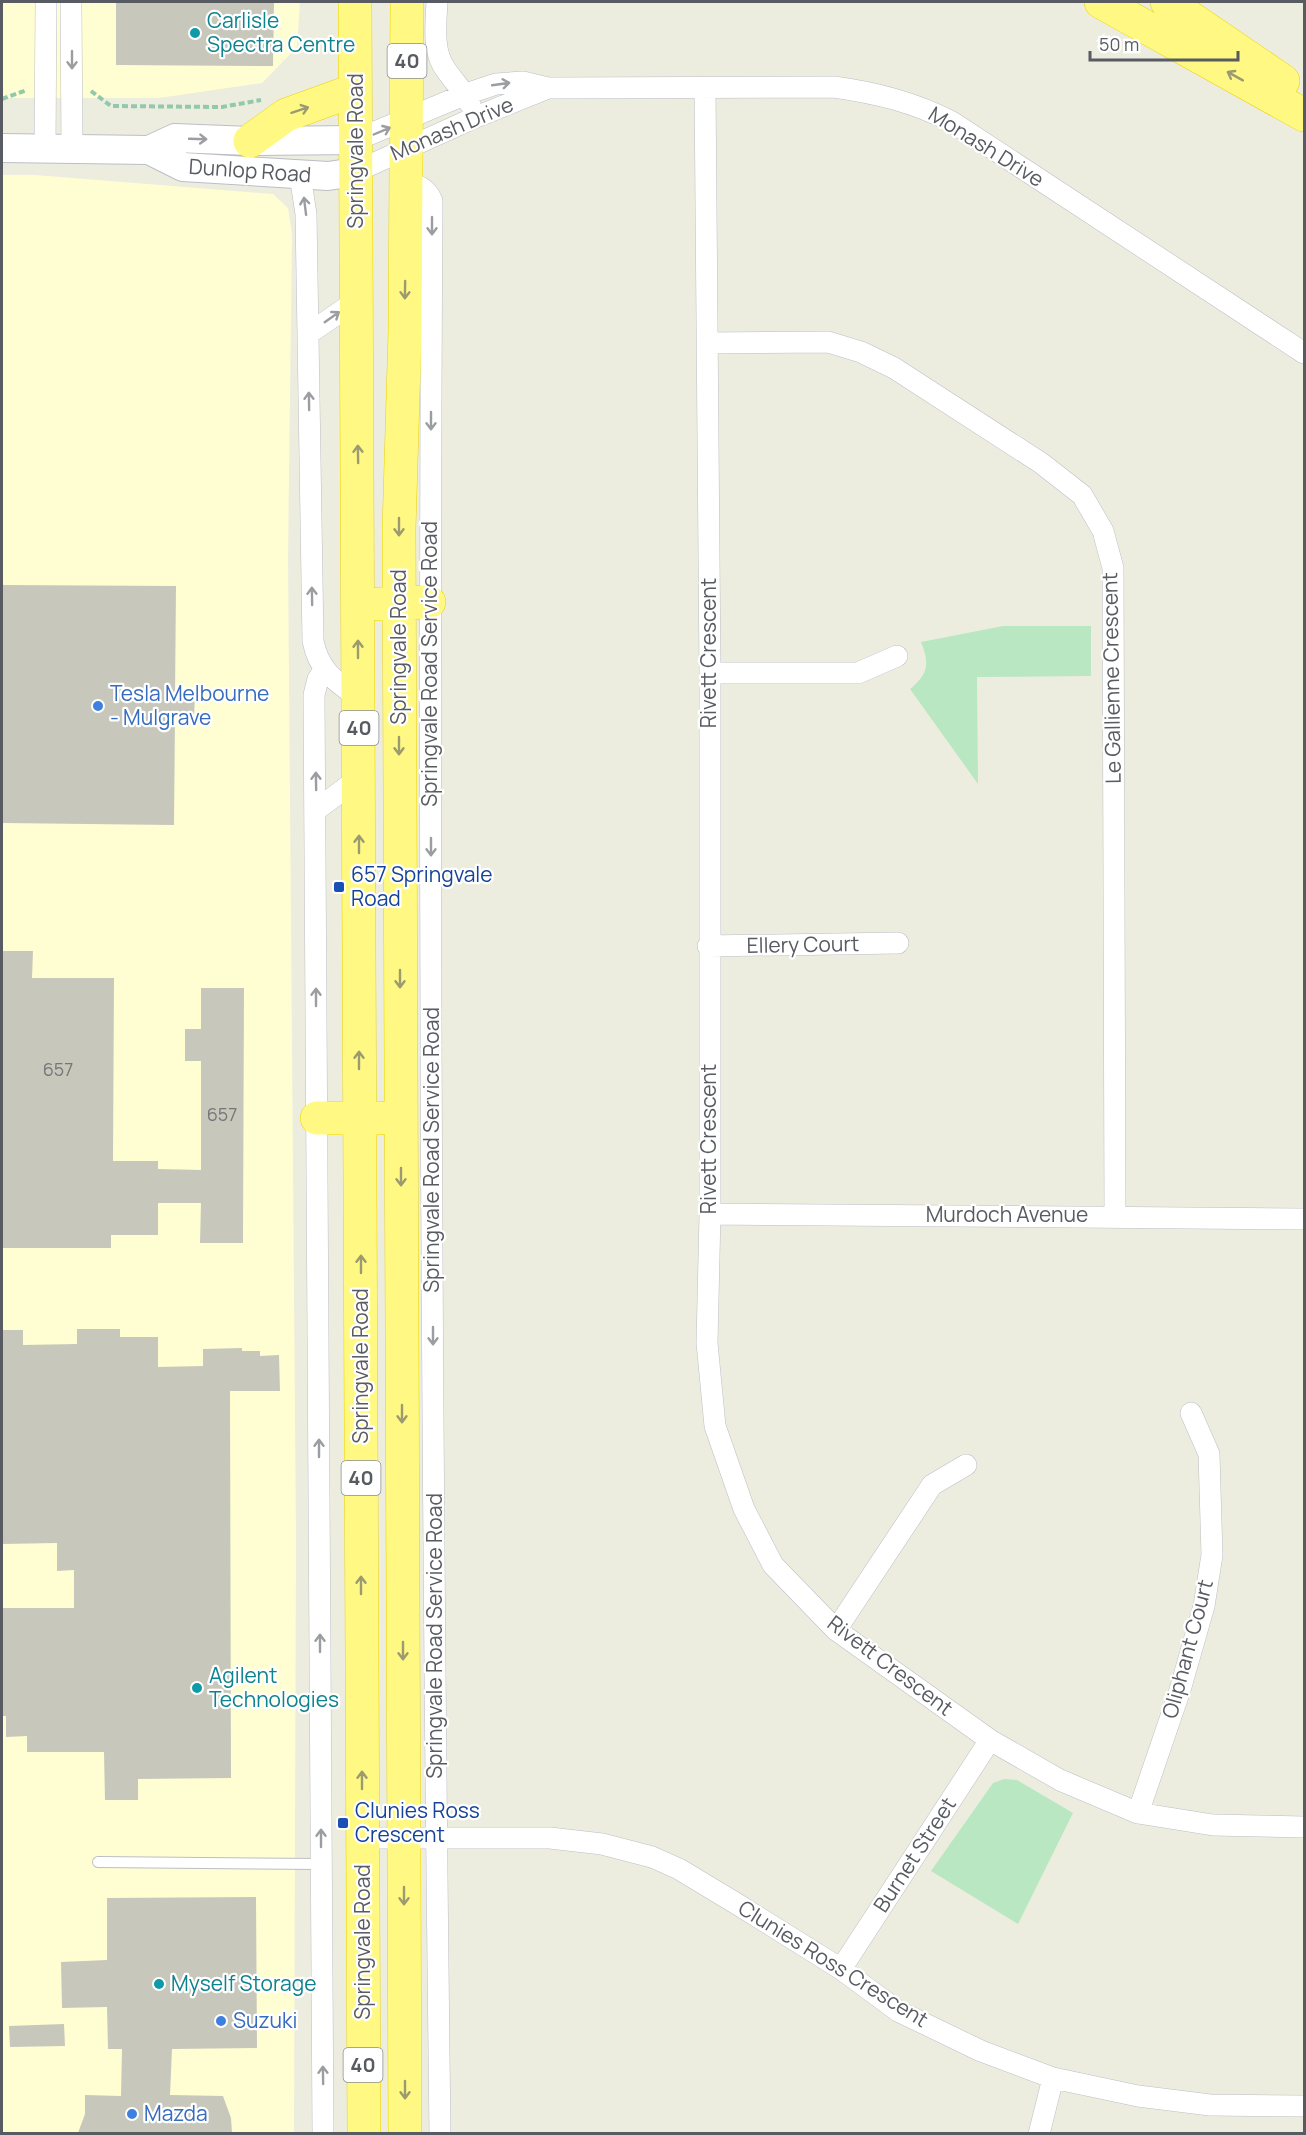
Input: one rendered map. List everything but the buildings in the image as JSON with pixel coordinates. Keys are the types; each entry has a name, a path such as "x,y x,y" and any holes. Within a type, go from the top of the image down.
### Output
{"highway":[{"name":"Springvale Road","path":"355,2 364,2133"},
{"name":"Springvale Road","path":"405,2133 404,1838 417,1292 401,1118 414,603 400,472 405,331 407,2"},
{"path":"1101,2 1305,115"},
{"path":"1167,2 1305,96"},
{"path":"250,141 286,115 355,90"},
{"path":"358,605 414,603"},
{"path":"316,1118 401,1118"}],"street":[{"path":"46,2 46,90 59,148"},
{"path":"59,148 71,2"},
{"path":"436,2 438,57 447,72 466,94 476,117"},
{"name":"Monash Drive","path":"356,156 407,134 466,94 504,83 523,82 548,88 834,87 871,92 908,102 962,129 1305,353"},
{"name":"Monash Drive","path":"356,156 407,134 476,117 548,88"},
{"name":"Rivett Crescent","path":"705,88 710,673 708,946 710,1214 706,1342 715,1426 744,1509 773,1564 836,1630 990,1740 1060,1780 1138,1813 1213,1825 1305,1827"},
{"name":"Dunlop Road","path":"149,150 175,138 250,141 356,156"},
{"name":"Dunlop Road","path":"2,148 149,150 183,167 337,176 356,156"},
{"name":"Springvale Road","path":"300,175 306,214 313,641 315,654 324,670 359,698"},
{"path":"308,334 356,301"},
{"name":"Le Gallienne Crescent","path":"706,343 828,342 870,356 894,368 1041,463 1082,495 1102,531 1113,568 1115,1216"},
{"name":"Springvale Road Service Road","path":"414,603 417,1292 436,1838 440,2133"},
{"path":"710,673 858,673 897,656"},
{"path":"323,2133 314,695 318,679 324,670"},
{"path":"316,810 358,778"},
{"name":"Ellery Court","path":"708,946 898,943"},
{"name":"Murdoch Avenue","path":"710,1214 1305,1219"},
{"name":"Oliphant Court","path":"1138,1813 1204,1606 1212,1555 1209,1454 1191,1413"},
{"path":"836,1630 932,1485 966,1465"},
{"name":"Burnet Street","path":"840,1969 990,1740"},
{"name":"Clunies Ross Crescent","path":"362,1838 550,1838 602,1844 652,1857 679,1869 840,1969 898,2011 981,2051 1053,2078 1138,2096 1210,2105 1305,2106"},
{"path":"1039,2133 1053,2078"}],"lane":[{"path":"98,1862 321,1864"}],"path":[{"path":"2,99 23,90 91,91 111,106 222,106 265,99"}],"shaded area":[{"path":"2,2 300,2 297,47 262,83 159,98 2,98"},
{"path":"2,175 35,175 273,194 288,208 292,234 288,558 296,1538 294,2133 2,2134"},
{"path":"1003,626 1091,626 1091,676 977,677 978,784 910,689 921,678 926,668 926,657 921,642"},
{"path":"1004,1779 1017,1780 1073,1813 1018,1924 931,1871 993,1783"}],"place":[{"name":"Carlisle Spectra Centre","path":"195,33"},
{"name":"Tesla Melbourne - Mulgrave","path":"98,706"},
{"name":"657 Springvale Road","path":"339,887"},
{"name":"Agilent Technologies","path":"197,1688"},
{"name":"Clunies Ross Crescent","path":"343,1823"},
{"name":"Myself Storage","path":"159,1984"},
{"name":"Suzuki","path":"221,2021"},
{"name":"Mazda","path":"132,2114"}]}
